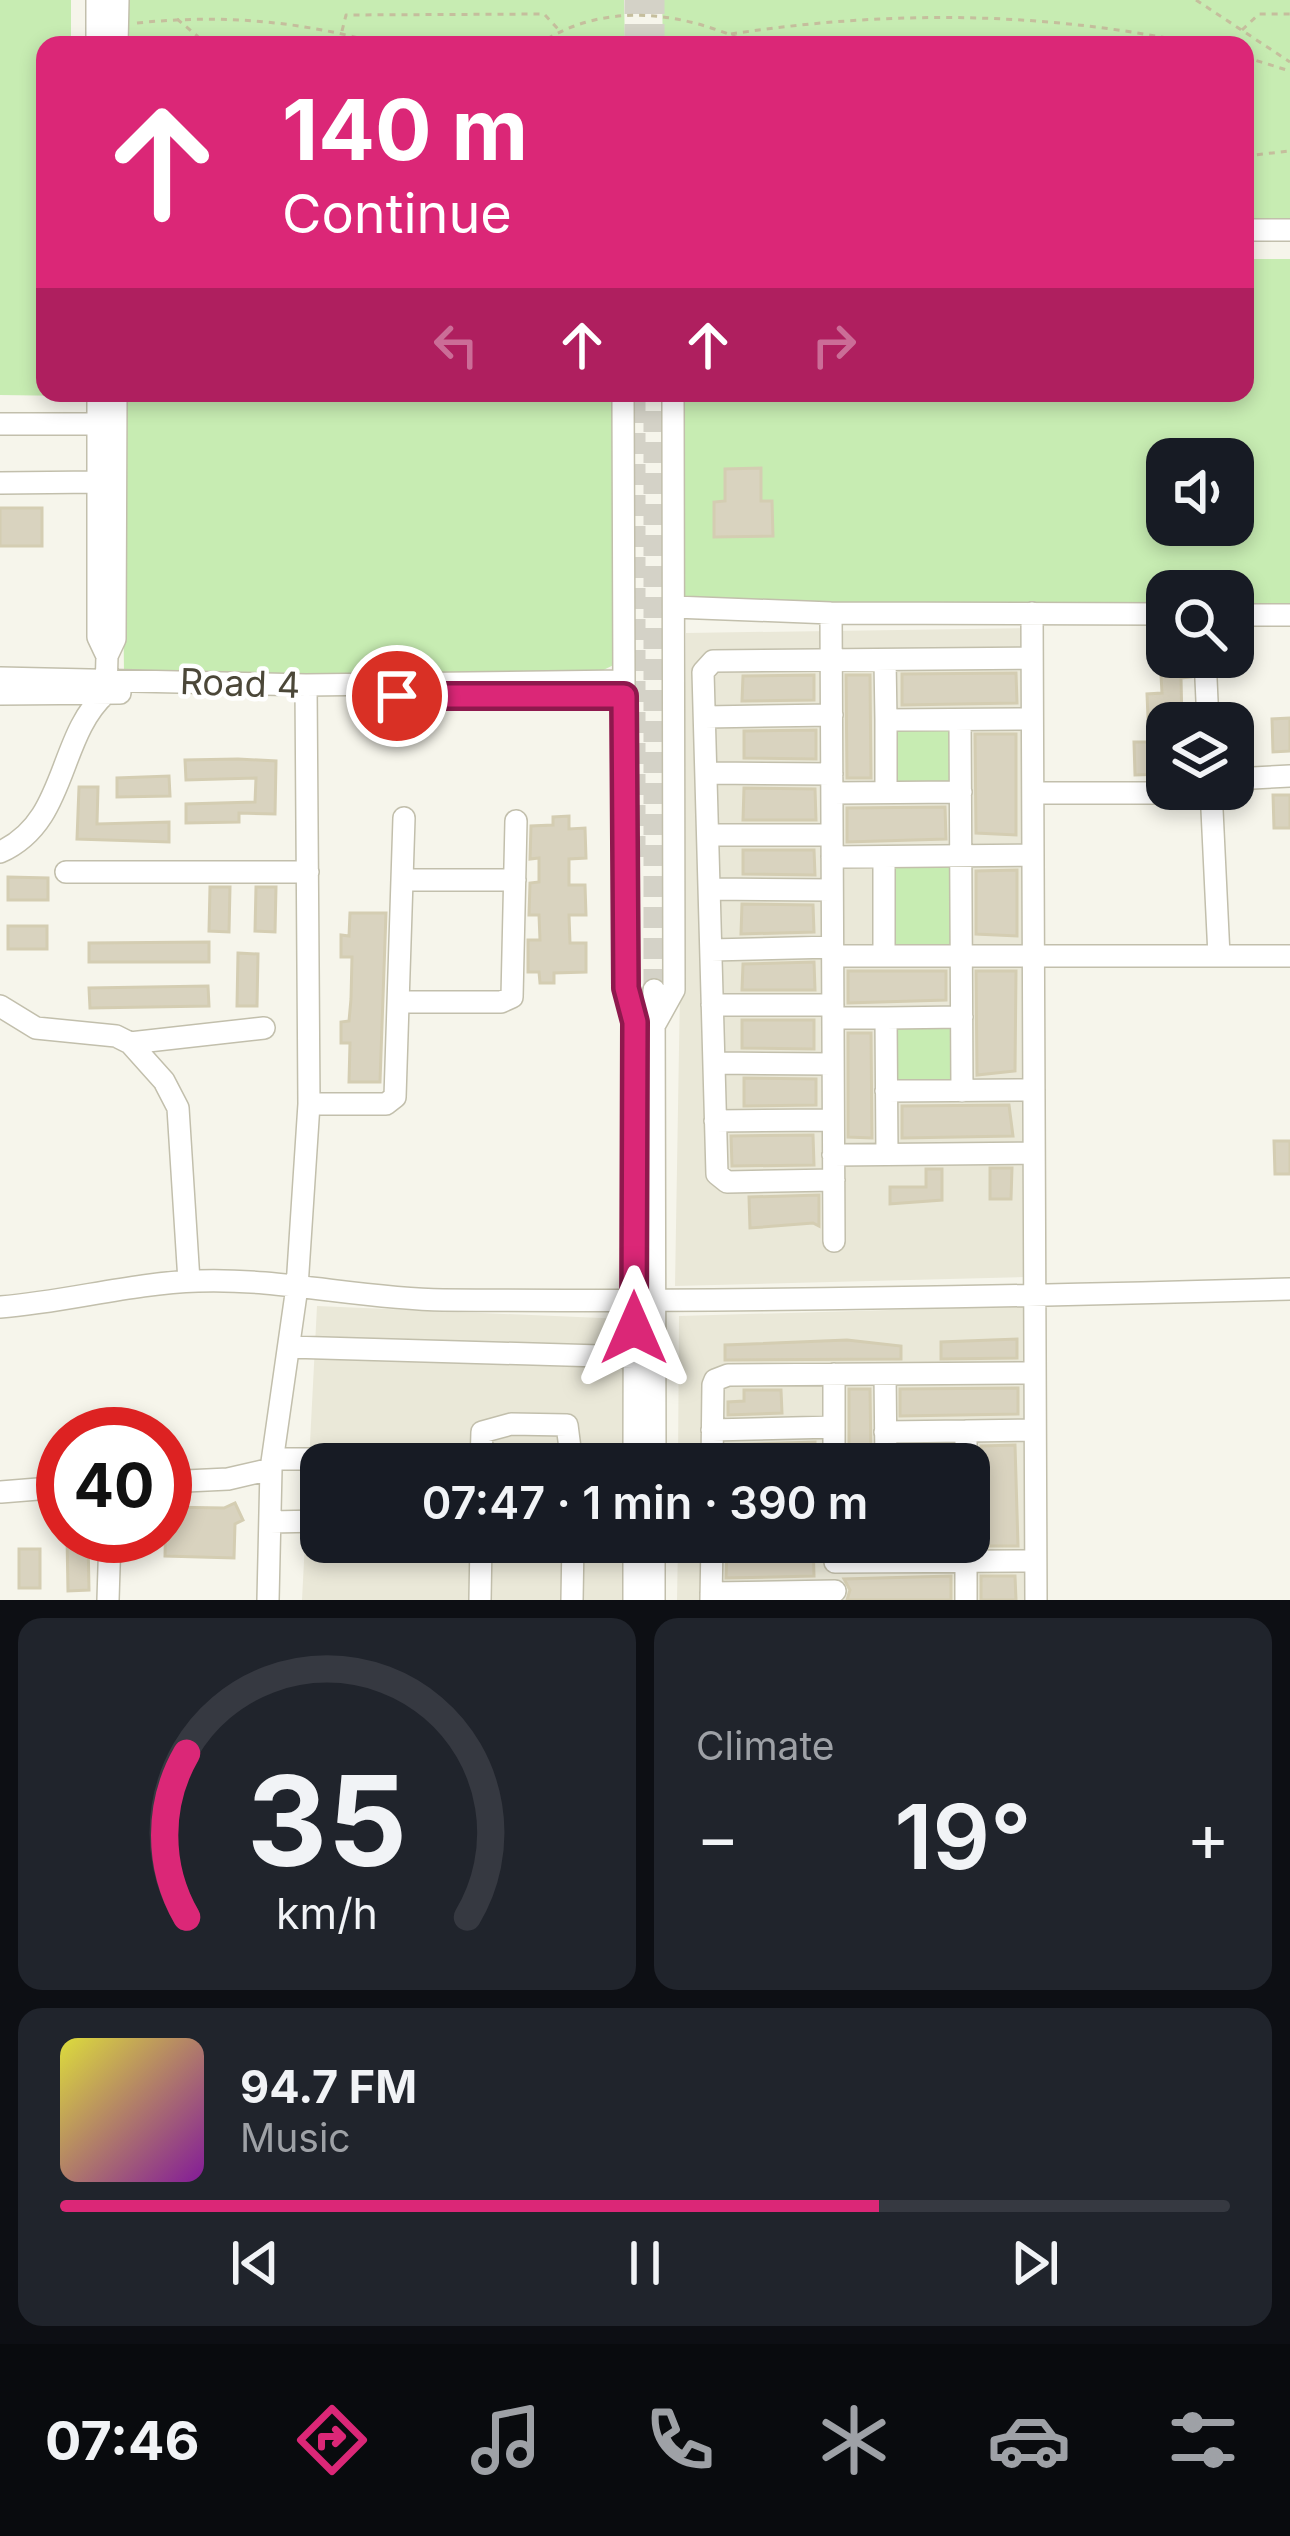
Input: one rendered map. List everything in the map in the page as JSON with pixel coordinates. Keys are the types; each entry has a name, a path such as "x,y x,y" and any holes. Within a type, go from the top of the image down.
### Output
{"street":[{"path":"97,0 97,36"},
{"path":"117,35 118,0"},
{"path":"1254,230 1290,230"},
{"path":"0,852 24,838 50,805 106,676 115,639 107,424 101,402"},
{"path":"106,676 98,637 98,482 113,402"},
{"path":"623,402 626,988 644,1024"},
{"path":"644,1024 674,989 673,402"},
{"path":"0,424 107,424"},
{"path":"0,483 98,482"},
{"path":"674,607 832,613 1146,614"},
{"path":"832,613 833,1241"},
{"path":"1032,613 1036,1600"},
{"path":"1254,615 1290,615"},
{"path":"833,1180 727,1182 717,1174 703,672 712,662 1032,658"},
{"path":"885,660 886,792"},
{"name":"Road 4","path":"0,678 106,676 306,691 624,688"},
{"name":"Road 4","path":"0,694 106,676"},
{"path":"268,1600 272,1464 297,1287 309,1104 306,691"},
{"path":"705,716 832,716"},
{"path":"886,720 1032,719"},
{"path":"960,720 962,1091"},
{"path":"707,773 886,792 961,792"},
{"path":"1254,778 1290,776"},
{"path":"1033,793 1146,792"},
{"path":"1212,810 1219,956"},
{"path":"309,1104 392,1102 396,1092 404,818"},
{"path":"399,1002 501,1002 512,998 516,821"},
{"path":"708,835 832,846 884,857 1033,856"},
{"path":"884,857 884,955"},
{"path":"66,872 308,872"},
{"path":"403,880 515,880"},
{"path":"710,889 832,890"},
{"path":"711,950 1290,956"},
{"path":"644,990 645,1298 654,1443"},
{"path":"712,1005 886,1018 962,1017"},
{"path":"0,1006 36,1028 116,1036 130,1043 164,1081 178,1108 190,1281"},
{"path":"886,1018 886,1154"},
{"path":"130,1043 264,1028"},
{"path":"714,1063 833,1064"},
{"path":"886,1091 1034,1090"},
{"path":"715,1120 833,1120"},
{"path":"833,1155 1034,1153"},
{"path":"0,1307 58,1303 144,1283 190,1281 428,1300 1034,1296 1290,1288"},
{"path":"634,1443 634,1357 645,1298"},
{"path":"289,1347 634,1357"},
{"path":"712,1443 713,1385 719,1377 1035,1373"},
{"path":"834,1374 834,1443"},
{"path":"885,1374 885,1443"},
{"path":"480,1443 489,1428 512,1424 567,1425 569,1443"},
{"path":"712,1430 834,1427"},
{"path":"885,1432 1035,1430"},
{"path":"966,1431 966,1443"},
{"path":"192,1481 228,1479 272,1464 300,1464"},
{"path":"0,1518 1,1492 36,1489"},
{"path":"270,1522 300,1521"},
{"path":"990,1555 1036,1561"},
{"path":"108,1600 109,1563"},
{"path":"480,1600 481,1563"},
{"path":"572,1600 573,1563"},
{"path":"634,1563 634,1600"},
{"path":"654,1563 654,1600"},
{"path":"712,1563 711,1596 835,1596 835,1563"},
{"path":"966,1563 966,1600"}],"path":[{"path":"1196,0 1248,36"},
{"path":"549,36 584,19 643,9 735,36"},
{"path":"341,33 346,15 544,14 559,29"},
{"path":"1241,32 1259,14 1290,14"},
{"path":"731,34 800,24 951,16 1083,24 1150,36"},
{"path":"117,35 177,19 268,20 352,36"},
{"path":"177,19 197,36"},
{"path":"1254,40 1290,62"},
{"path":"1254,60 1290,70"},
{"path":"1254,156 1290,151"}],"shaded area":[{"path":"1029,628 1024,1277 675,1286 686,633"},
{"path":"317,1306 625,1319 624,1443 310,1443"},
{"path":"1029,1306 1026,1600 677,1600 678,1563 990,1563 990,1443 678,1443 679,1316"},
{"path":"304,1563 624,1563 624,1600 302,1600"}],"green space":[{"path":"0,0 71,0 71,36 36,36 36,396 0,395"},
{"path":"121,0 624,0 625,36 121,36"},
{"path":"662,0 1290,0 1290,220 1254,220 1254,36 663,36"},
{"path":"1254,259 1290,259 1290,609 1254,608 1254,570 1146,570 1146,608 668,603 670,402 1254,402"},
{"path":"121,402 624,402 628,658 587,678 124,673"},
{"path":"893,728 958,728 958,785 893,785"},
{"path":"890,865 956,865 956,946 891,947"},
{"path":"893,1022 956,1023 955,1086 891,1085"},
{"path":"960,1435 960,1443 894,1443 894,1436"}],"building":[{"path":"761,468 761,501 772,501 773,536 714,537 714,502 725,501 725,469"},
{"path":"0,508 42,508 42,546 0,546"},
{"path":"1016,673 1017,703 902,705 902,674"},
{"path":"814,675 814,700 742,701 743,676"},
{"path":"846,675 870,675 871,778 847,778"},
{"path":"1161,678 1181,678 1182,702 1147,702 1147,694 1162,693"},
{"path":"1290,718 1290,751 1273,752 1272,719"},
{"path":"816,730 816,759 744,758 744,731"},
{"path":"975,734 1016,734 1016,835 976,833"},
{"path":"1134,742 1146,742 1146,775 1135,775"},
{"path":"185,760 276,761 275,814 239,813 239,822 186,823 186,804 255,802 256,778 186,780"},
{"path":"169,776 170,796 117,797 117,778"},
{"path":"79,787 98,787 97,824 169,822 169,842 77,839"},
{"path":"744,788 815,789 816,820 743,820"},
{"path":"1273,795 1290,795 1290,828 1274,828"},
{"path":"945,807 946,839 847,842 847,808"},
{"path":"569,816 569,829 585,828 586,858 569,859 569,885 585,885 586,915 569,915 570,943 586,943 586,972 554,973 554,983 540,983 539,972 528,972 528,940 540,940 539,915 529,915 530,883 539,882 539,858 530,859 531,826 553,825 553,817"},
{"path":"743,850 814,850 815,875 743,874"},
{"path":"1017,870 1017,936 976,934 976,871"},
{"path":"8,877 48,878 48,900 8,900"},
{"path":"210,887 230,887 229,932 209,931"},
{"path":"256,887 276,887 275,932 255,931"},
{"path":"742,904 813,905 814,932 741,934"},
{"path":"350,913 386,913 380,1082 349,1082 350,1043 341,1043 341,1022 349,1021 352,957 341,957 341,935 349,936"},
{"path":"8,926 47,926 47,949 8,949"},
{"path":"209,942 209,962 89,962 89,943"},
{"path":"238,953 258,954 257,1006 237,1006"},
{"path":"814,962 815,990 742,990 743,964"},
{"path":"848,971 946,971 946,1000 848,1003"},
{"path":"976,971 1016,971 1015,1071 977,1075"},
{"path":"208,986 209,1006 90,1008 89,988"},
{"path":"742,1020 814,1020 814,1049 742,1048"},
{"path":"848,1033 871,1033 872,1138 848,1137"},
{"path":"744,1078 816,1079 816,1105 744,1106"},
{"path":"1009,1105 1013,1136 902,1138 902,1106"},
{"path":"813,1135 814,1165 732,1166 731,1136"},
{"path":"1274,1141 1290,1141 1290,1174 1275,1174"},
{"path":"990,1168 1012,1168 1011,1199 990,1199"},
{"path":"926,1169 942,1169 942,1200 890,1204 890,1187 926,1187"},
{"path":"819,1195 819,1226 750,1228 749,1197"},
{"path":"1017,1339 1017,1358 941,1359 941,1342"},
{"path":"847,1340 901,1346 901,1359 725,1360 725,1345"},
{"path":"1018,1388 1018,1414 900,1416 900,1389"},
{"path":"849,1389 870,1389 871,1443 849,1443"},
{"path":"744,1390 781,1390 782,1413 728,1415 728,1402 744,1401"},
{"path":"1015,1445 1018,1546 990,1546 990,1446"},
{"path":"235,1503 243,1520 235,1524 234,1558 192,1557 192,1507 224,1508"},
{"path":"19,1549 36,1549 40,1588 19,1588"},
{"path":"67,1563 88,1563 89,1590 68,1591"},
{"path":"726,1563 814,1563 814,1576 726,1578"},
{"path":"951,1576 951,1600 847,1600 850,1590 844,1579"},
{"path":"981,1576 1015,1576 1016,1600 981,1600"}],"tunnel":[{"path":"635,0 635,36"},
{"path":"654,0 654,36"},
{"path":"635,402 635,857"},
{"path":"654,402 654,990"}],"route":[{"path":"397,696 624,696 626,988 635,1022 634,1328"}]}
